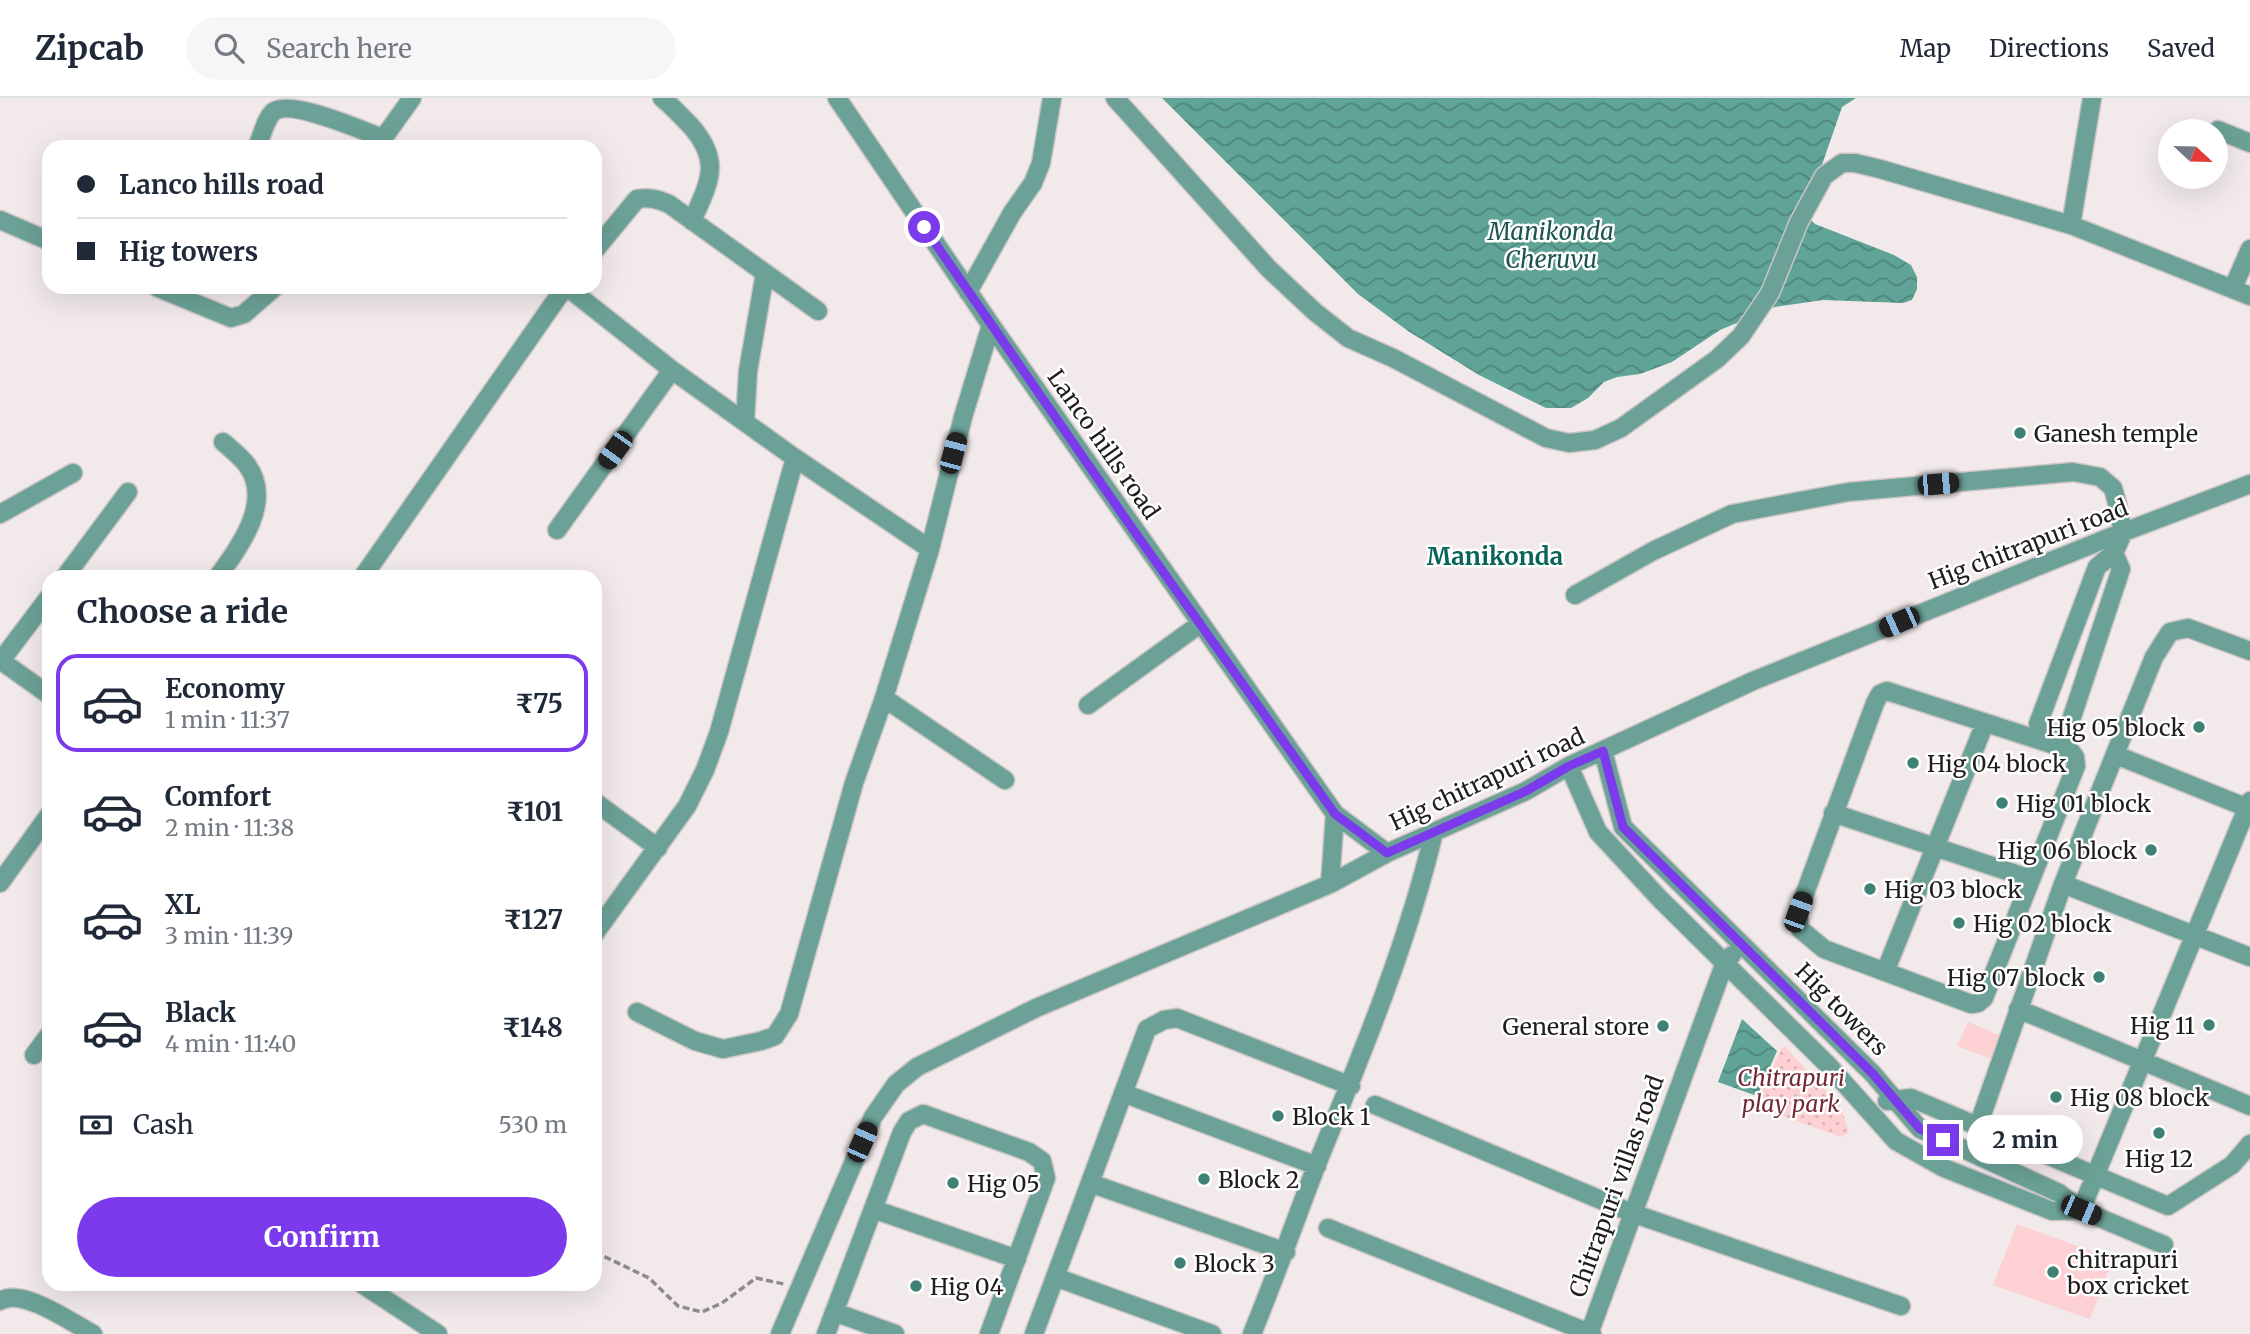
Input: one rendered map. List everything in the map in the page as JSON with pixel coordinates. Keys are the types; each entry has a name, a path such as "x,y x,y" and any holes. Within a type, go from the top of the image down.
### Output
{"street":[{"path":"382,140 412,98"},
{"path":"662,98 702,140 710,156 710,175 692,220"},
{"name":"Lanco hills road","path":"837,98 968,292 1335,814 1387,853"},
{"path":"968,292 1012,213 1033,183 1041,163 1052,98"},
{"path":"1115,98 1269,269 1315,312 1348,338 1393,358 1546,438 1569,443 1595,440 1621,428 1709,366 1741,336 1770,293 1798,222 1818,183 1842,163 1880,169 2071,225 2250,296"},
{"path":"2071,225 2092,98"},
{"path":"260,140 274,110 284,107 304,109 373,140"},
{"path":"2228,134 2250,144"},
{"path":"602,242 637,199 656,199 669,204 818,311"},
{"path":"0,220 42,238"},
{"path":"2233,288 2250,249"},
{"path":"745,422 748,371 765,273"},
{"path":"173,294 231,318 244,314 267,294"},
{"path":"368,570 561,294"},
{"path":"575,294 672,370 794,458 930,550"},
{"path":"636,1012 695,1041 723,1049 775,1036 789,1014 854,783 884,698 930,550 960,429 991,325"},
{"path":"557,530 672,370"},
{"path":"222,570 250,524 258,496 252,473 223,442"},
{"path":"602,924 687,806 705,770 719,732 794,458"},
{"path":"0,514 73,472"},
{"path":"1575,595 1653,551 1732,514 1848,492 2073,472 2100,477 2113,488 2123,533 2114,553 2097,567 2038,724 2049,738"},
{"name":"Hig chitrapuri road","path":"780,1334 873,1117 896,1084 917,1067 1036,1008 1330,884 1387,853 1526,791 1569,766 1753,681 2250,484"},
{"path":"70,570 128,492"},
{"path":"2049,738 2066,733 2121,569 2114,553"},
{"path":"42,606 0,661 42,690"},
{"path":"1088,705 1200,624"},
{"path":"1978,1126 2063,884 2154,657 2170,632 2188,628 2250,651"},
{"path":"1888,691 1984,723 2049,738 2070,750 2075,757 2076,766 1984,998 1978,1003 1971,1004 1825,949 1800,929 1798,912 1880,694 1888,691"},
{"path":"884,698 1005,780"},
{"path":"1885,972 1984,723"},
{"name":"Hig towers","path":"1603,751 1623,827 1873,1074 1920,1129 2059,1193 2081,1210"},
{"path":"2081,1210 2249,806 2116,755"},
{"path":"1569,766 1598,832 1861,1100 1896,1141 1944,1168 2052,1211 2081,1210 2164,1245"},
{"path":"602,807 658,848"},
{"path":"1833,813 2031,879"},
{"path":"1330,884 1335,814"},
{"path":"0,883 42,825"},
{"path":"1252,1334 1351,1086 1420,888 1434,832"},
{"path":"2063,884 2250,957"},
{"path":"1725,962 1744,946"},
{"name":"Chitrapuri villas road","path":"1590,1334 1725,962"},
{"path":"2018,1009 2250,1106"},
{"path":"1034,1334 1147,1029 1164,1020 1177,1018 1351,1086"},
{"path":"34,1055 42,1044"},
{"path":"1123,1093 1317,1166"},
{"path":"1861,1100 1896,1101 1911,1098 2168,1206 2231,1166 2250,1144"},
{"path":"1375,1105 1632,1213 1901,1306"},
{"path":"827,1334 902,1132 909,1121 923,1114 1029,1152 1042,1161 1046,1178 989,1334"},
{"path":"1090,1184 1286,1252"},
{"path":"873,1209 1017,1259"},
{"path":"1328,1228 1590,1334"},
{"path":"1055,1277 1212,1334"},
{"path":"373,1291 438,1334"},
{"path":"0,1301 5,1297 20,1297 93,1334"},
{"path":"834,1312 895,1334"}],"path":[{"path":"602,1255 649,1278 678,1306 702,1312 722,1303 756,1278 799,1288"}],"green space":[{"path":"1968,1022 2001,1036 1994,1060 1957,1046"},
{"name":"Chitrapuri play park","path":"1784,1046 1840,1105 1849,1132 1841,1137 1755,1106"},
{"name":"chitrapuri box cricket","path":"2017,1224 2113,1259 2090,1319 1993,1285"}],"water":[{"name":"Manikonda Cheruvu","path":"1162,98 1856,98 1842,107 1807,216 1815,224 1894,255 1911,265 1917,277 1917,289 1912,300 1903,303 1823,300 1775,307 1720,330 1672,362 1640,374 1604,382 1588,398 1571,408 1546,408 1479,375 1408,331 1358,294"},
{"path":"1742,1019 1777,1051 1757,1096 1718,1082"}],"place":[{"name":"Ganesh temple","path":"2020,433"},
{"name":"Hig 05 block","path":"2199,727"},
{"name":"Hig 04 block","path":"1913,763"},
{"name":"Hig 01 block","path":"2002,803"},
{"name":"Hig 06 block","path":"2151,850"},
{"name":"Hig 03 block","path":"1870,889"},
{"name":"Hig 02 block","path":"1959,923"},
{"name":"Hig 07 block","path":"2099,977"},
{"name":"Hig 11","path":"2209,1025"},
{"name":"General store","path":"1663,1026"},
{"name":"Hig 08 block","path":"2056,1097"},
{"name":"Block 1","path":"1278,1116"},
{"name":"Hig 12","path":"2159,1133"},
{"name":"Block 2","path":"1204,1179"},
{"name":"Hig 05","path":"953,1183"},
{"name":"Block 3","path":"1180,1263"},
{"name":"chitrapuri box cricket","path":"2053,1272"},
{"name":"Hig 04","path":"916,1286"}],"district":[{"name":"Manikonda","path":"1495,556"}],"route":[{"path":"924,227 1132,528 1335,814 1387,853 1526,791 1569,766 1603,751 1623,827 1873,1074 1920,1129 1943,1140"}]}
